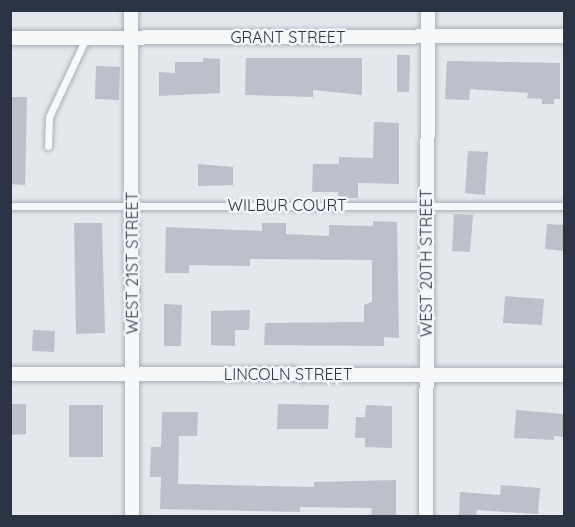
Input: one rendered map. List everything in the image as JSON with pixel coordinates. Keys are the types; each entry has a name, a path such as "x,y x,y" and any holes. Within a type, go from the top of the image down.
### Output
{"street":[{"name":"WEST 21ST STREET","path":"131,10 132,516"},
{"name":"WEST 20TH STREET","path":"426,516 428,10"},
{"name":"GRANT STREET","path":"10,38 564,36"},
{"name":"LINCOLN STREET","path":"10,374 564,375"}],"lane":[{"path":"48,146 49,117 86,38"},
{"name":"WILBUR COURT","path":"10,206 564,206"}],"building":[{"path":"397,55 410,55 409,92 397,92"},
{"path":"203,58 220,59 220,93 159,96 159,72 175,73 175,62 203,62"},
{"path":"246,58 362,58 362,95 313,90 313,97 245,95"},
{"path":"447,61 560,63 560,99 554,99 554,104 542,104 542,99 527,98 528,93 470,89 469,100 445,99"},
{"path":"96,66 120,67 119,100 95,99"},
{"path":"10,97 27,97 25,185 10,184"},
{"path":"374,122 399,123 399,184 358,183 358,198 338,198 338,192 312,192 313,164 339,164 339,157 373,158"},
{"path":"468,151 488,152 485,195 465,193"},
{"path":"198,164 233,167 233,185 198,186"},
{"path":"454,214 473,215 470,252 452,251"},
{"path":"373,221 397,222 399,338 384,337 384,346 264,345 265,323 364,322 364,305 372,302 372,260 250,259 250,266 189,265 189,273 165,273 166,227 262,231 262,223 286,223 286,234 329,236 329,225 373,226"},
{"path":"74,223 102,223 105,333 76,334"},
{"path":"547,224 564,225 564,251 545,249"},
{"path":"505,296 544,299 542,325 503,323"},
{"path":"164,304 182,305 181,346 164,346"},
{"path":"250,310 249,330 235,330 235,346 211,345 211,311"},
{"path":"33,330 55,331 54,352 32,351"},
{"path":"10,404 26,404 26,434 10,435"},
{"path":"278,404 329,405 328,429 277,429"},
{"path":"69,405 103,405 103,457 69,457"},
{"path":"366,405 392,406 392,448 365,447 365,438 355,438 356,417 365,417"},
{"path":"516,410 564,414 564,437 554,436 554,440 514,438"},
{"path":"162,412 198,412 197,436 179,436 178,484 314,487 314,482 396,480 396,515 371,515 372,508 300,507 300,512 160,509 161,477 150,477 151,447 161,447"},
{"path":"501,485 540,488 538,514 477,510 476,516 459,516 460,492 500,495"}]}
